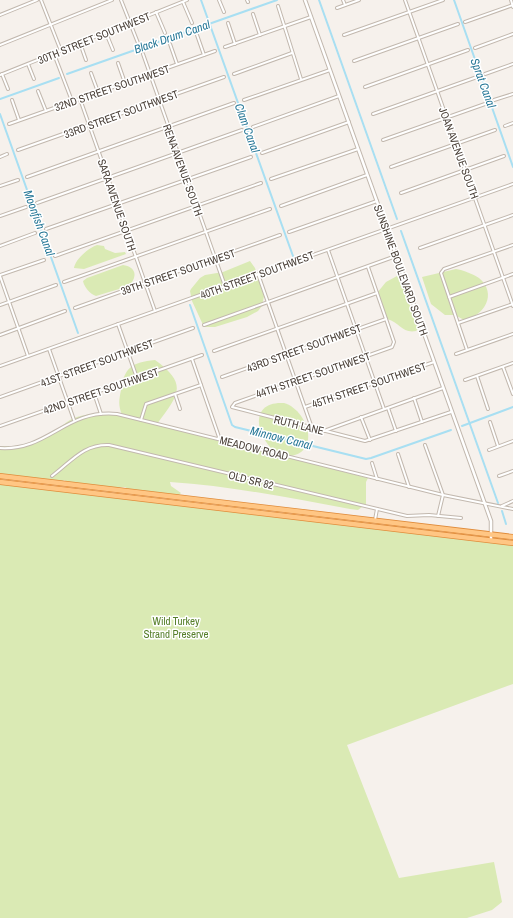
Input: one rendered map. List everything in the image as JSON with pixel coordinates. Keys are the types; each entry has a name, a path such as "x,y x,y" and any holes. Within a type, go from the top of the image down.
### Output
{"highway":[{"path":"0,477 513,538"},
{"path":"0,482 513,543"},
{"path":"12,484 17,482 44,485 48,482"},
{"path":"53,489 58,486 84,489 93,488"},
{"path":"326,521 331,520 370,524 375,521"},
{"path":"377,527 383,525 411,528 417,526"}],"street":[{"path":"0,15 37,0"},
{"path":"41,0 61,50"},
{"path":"0,45 112,0"},
{"path":"121,0 138,43"},
{"name":"30TH STREET SOUTHWEST","path":"1,75 188,0"},
{"path":"219,0 224,12"},
{"name":"SUNSHINE BOULEVARD SOUTH","path":"305,0 492,524 491,541"},
{"path":"344,0 345,5"},
{"path":"337,8 359,0"},
{"name":"JOAN AVENUE SOUTH","path":"405,0 513,305"},
{"path":"344,35 443,0"},
{"path":"465,22 513,6 510,0"},
{"path":"183,2 192,23"},
{"path":"278,6 302,80"},
{"path":"156,12 165,33"},
{"path":"253,14 260,35"},
{"path":"225,47 311,17"},
{"path":"228,23 235,44"},
{"path":"354,61 458,24"},
{"path":"106,33 113,50"},
{"path":"475,48 513,34"},
{"path":"197,35 204,55"},
{"path":"80,43 86,60"},
{"path":"170,44 177,65"},
{"path":"365,87 468,50"},
{"name":"32ND STREET SOUTHWEST","path":"9,124 215,51"},
{"path":"234,74 292,53"},
{"path":"54,54 72,102"},
{"name":"RENA AVENUE SOUTH","path":"143,54 225,286"},
{"path":"118,63 125,83"},
{"path":"28,64 34,79"},
{"path":"485,74 513,64"},
{"path":"244,100 330,70"},
{"path":"91,73 98,92"},
{"path":"1,75 8,89"},
{"name":"33RD STREET SOUTHWEST","path":"18,150 224,77"},
{"path":"373,114 477,77"},
{"path":"38,90 46,111"},
{"path":"494,100 513,94"},
{"path":"253,126 339,96"},
{"name":"SARA AVENUE SOUTH","path":"80,99 155,311"},
{"path":"12,100 19,120"},
{"path":"27,177 234,103"},
{"path":"383,140 485,104"},
{"path":"262,153 349,122"},
{"path":"504,126 513,123"},
{"path":"37,203 242,130"},
{"path":"391,166 495,130"},
{"path":"271,180 358,149"},
{"path":"0,157 7,154"},
{"path":"401,193 504,156"},
{"path":"46,229 251,157"},
{"path":"281,206 367,175"},
{"path":"0,186 18,180"},
{"path":"55,256 261,183"},
{"name":"40TH STREET SOUTHWEST","path":"0,366 513,184"},
{"path":"289,232 377,201"},
{"path":"0,216 26,207"},
{"path":"64,282 270,209"},
{"path":"420,248 513,215"},
{"path":"0,246 35,233"},
{"name":"39TH STREET SOUTHWEST","path":"75,308 280,236"},
{"path":"468,350 441,275 442,271 513,245"},
{"path":"328,250 384,409"},
{"path":"204,325 396,256"},
{"path":"28,356 0,276 44,260"},
{"path":"368,266 386,319"},
{"path":"258,274 312,428"},
{"path":"449,297 513,274"},
{"path":"0,305 56,285"},
{"path":"214,351 377,293"},
{"path":"458,324 513,305"},
{"path":"0,334 65,311"},
{"name":"43RD STREET SOUTHWEST","path":"222,377 386,319"},
{"name":"44TH STREET SOUTHWEST","path":"231,405 394,345 386,319"},
{"path":"118,324 137,378"},
{"name":"41ST STREET SOUTHWEST","path":"0,397 193,328"},
{"path":"456,354 513,334"},
{"path":"49,349 74,420"},
{"name":"42ND STREET SOUTHWEST","path":"0,426 202,355"},
{"path":"192,359 219,437 218,439"},
{"name":"45TH STREET SOUTHWEST","path":"305,407 434,362"},
{"path":"465,380 513,363"},
{"path":"503,367 513,394"},
{"path":"477,376 488,409"},
{"path":"141,420 146,404 201,385"},
{"path":"323,431 443,388"},
{"path":"94,393 101,414"},
{"path":"175,394 180,409"},
{"path":"414,398 422,422"},
{"name":"RUTH LANE","path":"231,405 234,409 365,441 370,440"},
{"path":"388,408 396,431"},
{"path":"362,417 370,440 451,412"},
{"name":"MEADOW ROAD","path":"0,448 20,447 37,442 74,420 101,414 116,414 443,495 513,509"},
{"path":"490,422 498,446"},
{"path":"489,450 513,441"},
{"name":"OLD SR 82","path":"52,476 82,451 97,446 109,445 413,517 425,515 461,518"},
{"path":"425,445 443,495 438,516"},
{"path":"398,454 410,487"},
{"path":"372,462 377,479"},
{"path":"499,476 513,471"},
{"path":"501,507 513,501"},
{"path":"375,521 377,509"}],"green space":[{"path":"97,245 104,246 105,249 115,253 125,252 126,254 84,269 74,268 82,255"},
{"path":"250,261 255,268 264,296 262,306 258,311 247,317 215,327 204,327 192,301 191,289 200,278 205,275 223,272"},
{"path":"123,265 131,268 134,272 134,279 129,286 96,296 86,288 83,281 87,278"},
{"path":"456,269 468,272 479,278 485,284 488,297 483,309 471,318 464,320 455,315 445,315 431,304 422,277"},
{"path":"400,276 418,329 416,331 408,331 387,319 377,293 386,282"},
{"path":"155,360 173,377 177,391 170,406 157,424 368,478 366,482 366,504 358,510 215,486 170,482 171,486 181,493 179,495 128,489 125,487 117,488 70,483 64,480 61,483 0,475 0,446 15,446 36,442 76,417 89,414 122,415 119,400 122,382 127,371 140,362"},
{"path":"284,403 291,406 298,412 307,428 307,444 303,450 295,455 284,455 274,450 266,442 261,431 259,421 262,411 270,405"},
{"name":"Wild Turkey Strand Preserve","path":"0,484 513,544 513,684 347,745 399,878 494,862 502,902 492,910 467,918 0,918"}],"waterway":[{"name":"Clam Canal","path":"201,0 293,256"},
{"name":"Black Drum Canal","path":"67,74 277,0"},
{"path":"319,0 397,219"},
{"name":"Sprat Canal","path":"454,0 513,167"},
{"name":"Black Drum Canal","path":"0,99 59,78"},
{"name":"Moonfish Canal","path":"0,114 78,333"},
{"path":"401,231 498,503"},
{"name":"Minnow Canal","path":"190,305 232,425 235,427 366,459 451,430"},
{"path":"462,426 513,407"},
{"path":"502,511 506,524"}]}
